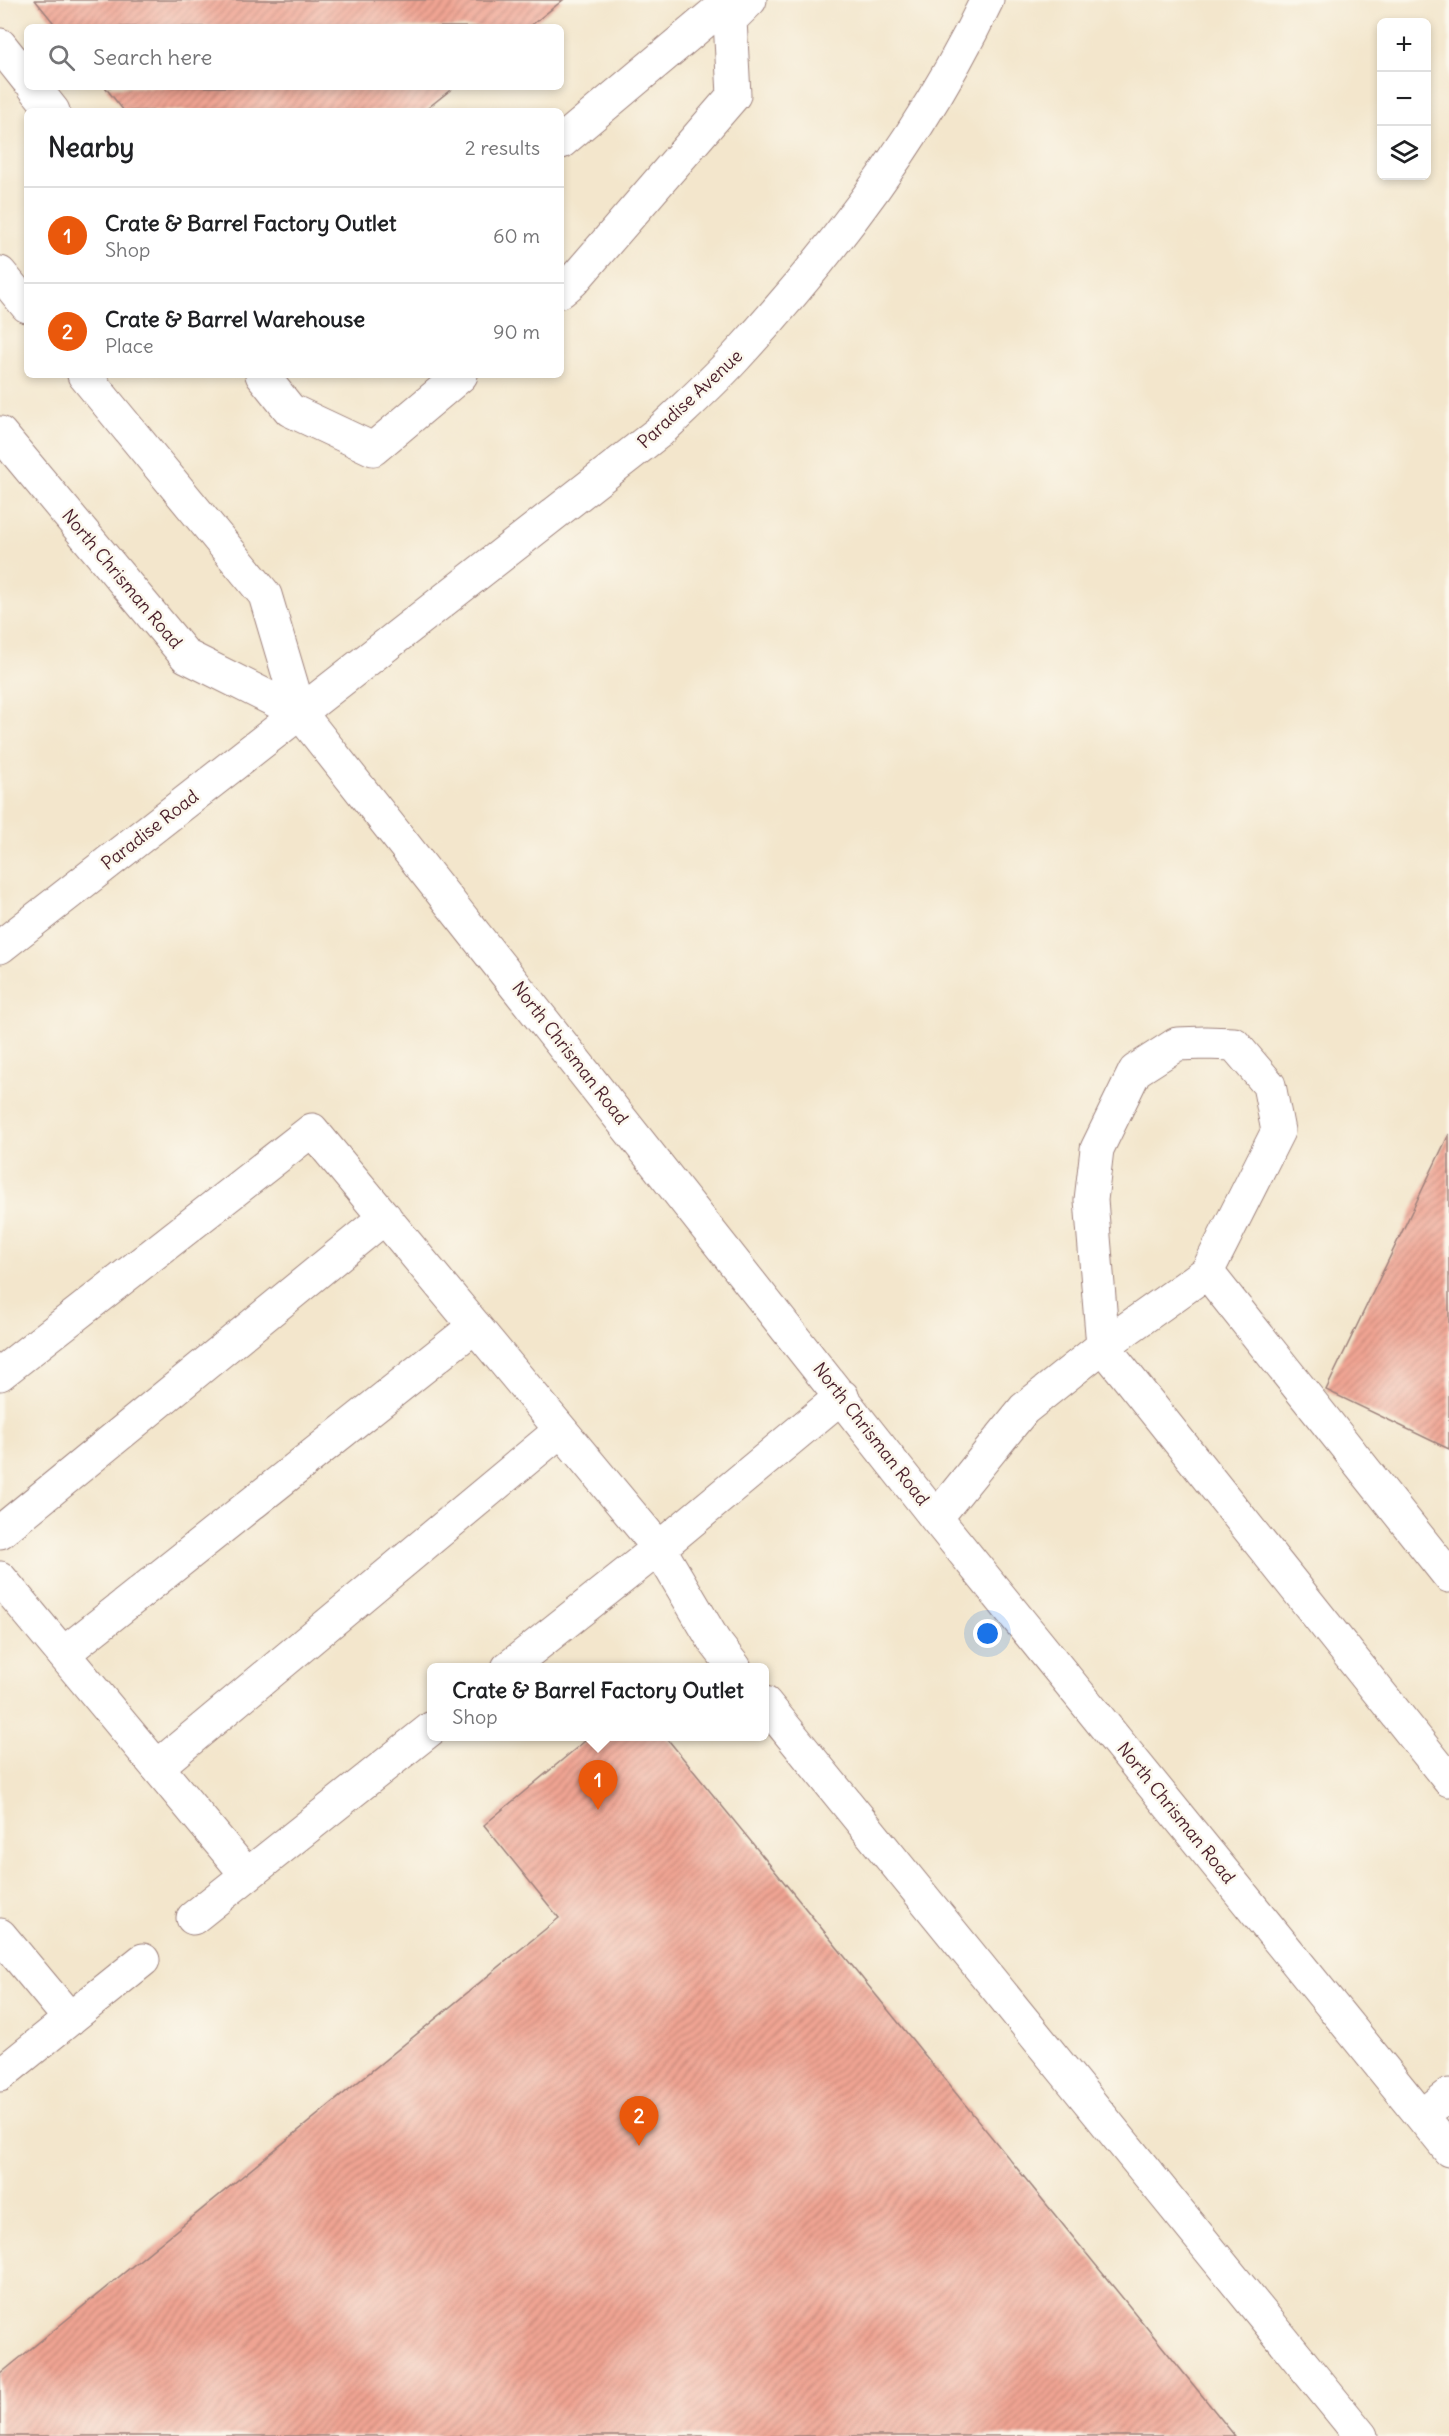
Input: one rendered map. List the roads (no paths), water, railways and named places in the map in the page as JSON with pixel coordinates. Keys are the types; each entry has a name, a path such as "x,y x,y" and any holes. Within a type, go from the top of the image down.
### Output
{"street":[{"path":"564,139 730,0"},
{"path":"564,288 573,281 734,95 730,20 750,0"},
{"name":"Paradise Avenue","path":"300,713 659,432 733,361 818,264 909,138 987,0"},
{"path":"0,45 24,75"},
{"path":"36,90 51,108"},
{"path":"0,273 24,302"},
{"name":"North Chrisman Road","path":"86,378 265,595 300,713 842,1396 936,1518 1449,2150"},
{"path":"274,379 290,410 373,449 457,378"},
{"name":"North Chrisman Road","path":"0,433 186,656 300,713"},
{"name":"Paradise Road","path":"0,947 300,713"},
{"path":"936,1518 1024,1409 1103,1347 1207,1272 1278,1131 1269,1084 1234,1044 1177,1044 1135,1071 1097,1149 1091,1200 1103,1347 1449,1780"},
{"path":"0,1374 312,1130 659,1548 714,1641 731,1663"},
{"path":"0,1532 384,1217"},
{"path":"1207,1272 1449,1576"},
{"path":"63,1654 475,1326"},
{"path":"514,1663 659,1548 842,1396"},
{"path":"158,1767 561,1430"},
{"path":"0,1578 247,1875"},
{"path":"769,1709 1361,2436"},
{"path":"193,1918 427,1732"},
{"path":"0,1935 70,2019"},
{"path":"0,2075 143,1960"},
{"path":"1422,2116 1449,2095"}],"place":[{"name":"Crate & Barrel Factory Outlet","path":"598,1810"},
{"name":"Crate & Barrel Warehouse","path":"639,2146"}]}
